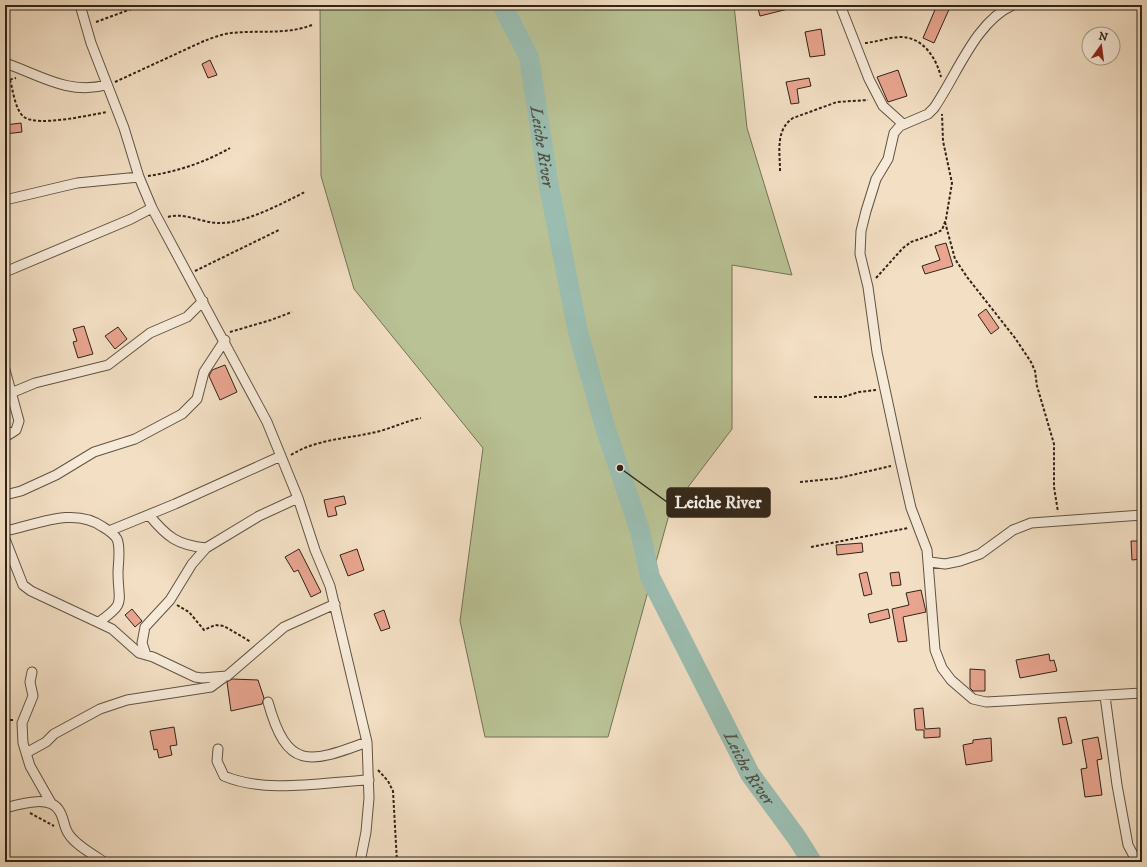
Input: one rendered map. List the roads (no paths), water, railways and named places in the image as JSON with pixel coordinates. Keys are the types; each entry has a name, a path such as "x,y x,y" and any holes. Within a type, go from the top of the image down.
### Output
{"street":[{"path":"80,5 91,43 139,177 152,208 187,275 224,339 267,422 298,498 335,604 367,742 369,780 366,832 360,862"},
{"path":"840,5 869,79 883,106 903,124"},
{"path":"1013,5 1006,8 984,27 942,96 928,114 903,124 894,133 886,165 876,179 861,231 860,254 868,287 872,324 901,464 918,526 930,562 935,650 942,668 961,690 973,698 986,702 1142,693"},
{"path":"5,63 55,84 91,89 106,85"},
{"path":"5,200 77,183 139,177"},
{"path":"5,272 131,219 152,208"},
{"path":"11,393 35,383 108,365 150,333 187,317 203,302"},
{"path":"5,495 56,475 94,452 135,439 182,414 197,399 204,372 224,339"},
{"path":"5,370 19,421 16,430 5,437"},
{"path":"109,531 282,458"},
{"path":"146,655 142,643 145,627 170,600 192,564 206,548 259,516 298,498"},
{"path":"149,515 159,527 175,541 190,546 206,548"},
{"path":"930,562 945,564 960,561 980,554 1013,530 1030,523 1142,515"},
{"path":"5,532 64,517 90,520 109,531 116,539 118,545 120,600 114,611 99,622"},
{"path":"5,539 23,584 31,591 99,622 112,629 132,648 194,677 223,678"},
{"path":"26,752 46,742 54,734 100,709 127,700 211,687 260,649 284,627 335,604"},
{"path":"32,672 30,682 33,696 21,727 26,752 35,777 51,803 60,812 68,833 74,840 104,862"},
{"path":"1105,696 1116,785 1126,838 1137,862"},
{"path":"268,702 273,722 278,731 291,750 303,758 323,758 367,742"},
{"path":"218,749 217,761 224,776 236,782 260,785 293,785 369,780"},
{"path":"5,808 16,805 44,802 51,803"}],"waterway":[{"name":"Leiche River","path":"502,5 529,57 548,181 578,332 605,427 640,531 650,577 750,774 797,838 812,862"}],"place":[{"name":"Leiche River","path":"620,468"}]}
